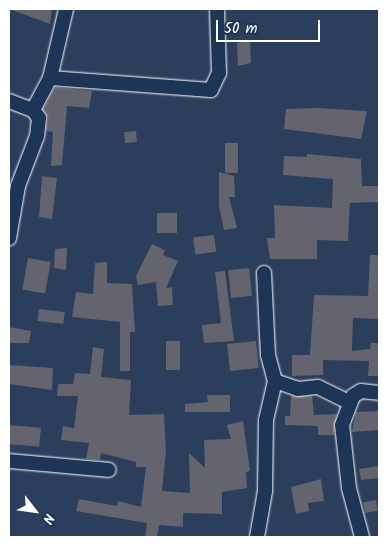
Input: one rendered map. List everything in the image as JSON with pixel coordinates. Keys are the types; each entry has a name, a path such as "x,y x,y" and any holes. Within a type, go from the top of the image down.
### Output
{"street":[{"path":"33,110 50,78 66,9"},
{"path":"50,78 211,90 219,73 217,9"},
{"path":"9,101 33,110 39,118 37,136 18,186 9,238"},
{"path":"257,537 265,491 266,420 275,381 268,355 264,273"},
{"path":"275,381 298,389 318,387 349,402"},
{"path":"362,537 349,488 342,425 349,402 353,396 361,392 379,393"},
{"path":"9,461 109,470"}],"building":[{"path":"52,9 50,24 12,10"},
{"path":"250,41 251,63 238,66 237,43"},
{"path":"55,87 92,91 89,108 67,106 62,165 51,166 53,132 46,131 48,118 43,109"},
{"path":"317,108 367,111 361,139 284,129 286,109"},
{"path":"136,131 137,142 125,143 124,132"},
{"path":"225,143 238,143 238,173 225,173"},
{"path":"307,154 361,159 362,186 379,186 379,202 350,203 348,241 317,240 317,259 270,259 267,238 275,238 274,205 332,208 333,179 283,175 284,156 307,157"},
{"path":"219,172 234,176 235,197 229,197 237,228 224,230 219,206"},
{"path":"42,176 57,178 52,219 39,217"},
{"path":"157,213 177,213 177,233 157,233"},
{"path":"214,235 216,252 195,254 193,238"},
{"path":"152,244 165,250 163,255 178,261 166,288 172,287 173,305 158,306 156,282 138,285 136,276"},
{"path":"67,248 66,270 54,268 55,249"},
{"path":"370,255 379,255 379,319 353,318 352,351 370,349 371,343 379,343 379,376 368,376 369,361 323,360 323,375 292,376 292,355 310,355 314,295 368,296"},
{"path":"28,258 51,262 45,294 22,290"},
{"path":"107,262 107,283 132,284 135,332 130,332 130,371 120,371 120,322 72,317 76,292 93,294 95,263"},
{"path":"249,268 252,296 231,298 228,270"},
{"path":"225,271 234,341 204,343 202,325 221,323 215,272"},
{"path":"39,309 65,312 63,324 38,321"},
{"path":"9,327 31,331 29,343 9,343"},
{"path":"166,341 180,341 180,370 166,370"},
{"path":"256,341 259,368 230,371 227,344"},
{"path":"93,347 104,349 101,377 131,380 129,415 164,414 166,451 162,491 190,493 189,453 205,468 204,440 231,439 227,425 243,421 250,471 246,472 247,488 222,492 222,514 183,513 183,527 159,525 157,537 145,537 147,523 76,511 79,499 117,506 118,501 141,507 146,467 136,467 136,462 101,453 100,460 86,459 89,443 61,440 63,426 74,428 78,396 57,396 58,384 73,384 75,373 90,374"},
{"path":"9,365 53,368 52,390 9,384"},
{"path":"207,395 230,395 230,412 185,412 185,404 208,402"},
{"path":"291,396 312,396 314,415 337,414 334,435 318,435 318,426 285,425 285,416 290,416"},
{"path":"379,411 379,430 352,432 356,412"},
{"path":"9,425 41,428 39,447 9,444"},
{"path":"379,466 379,478 361,480 359,469"},
{"path":"321,479 324,501 308,503 309,511 296,514 291,487"},
{"path":"376,500 378,511 365,513 363,502"}]}
